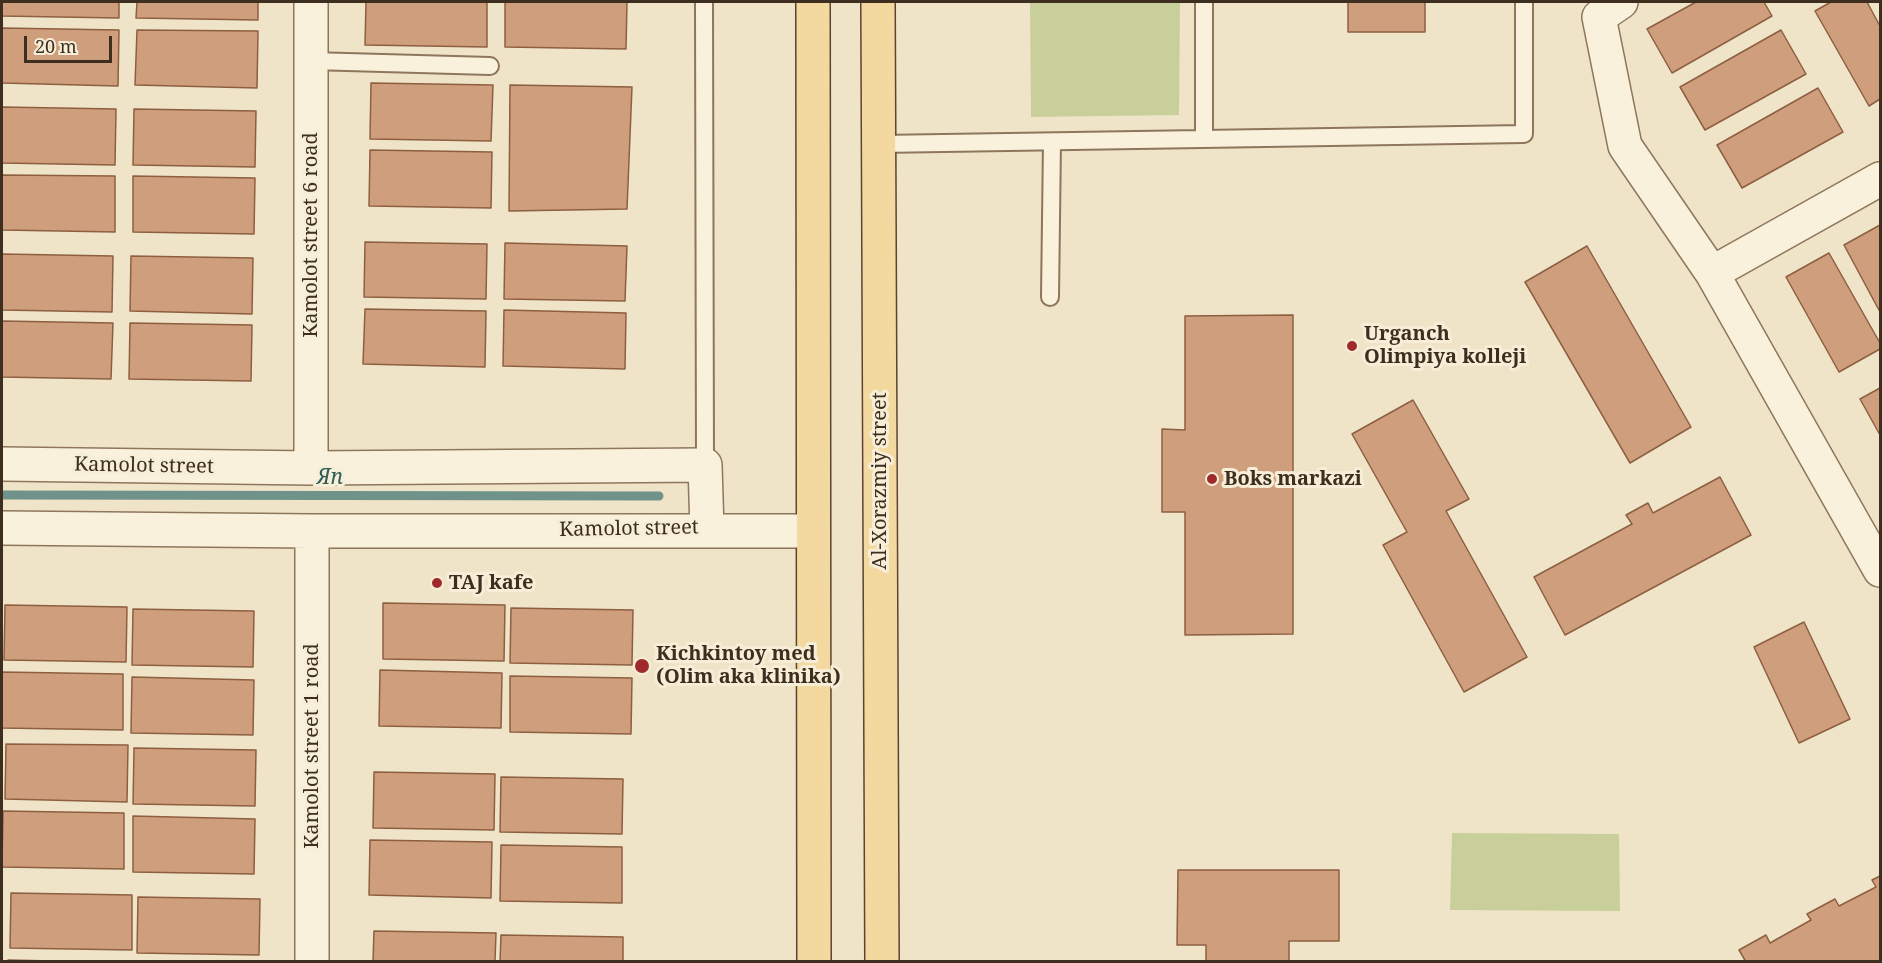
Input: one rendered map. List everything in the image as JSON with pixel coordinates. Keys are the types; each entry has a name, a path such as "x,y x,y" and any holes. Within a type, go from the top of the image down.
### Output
{"main road":[{"path":"813,2 814,962"},
{"name":"Al-Xorazmiy street","path":"878,2 882,962"}],"street":[{"name":"Kamolot street 6 road","path":"311,2 311,468"},
{"path":"1610,9 1625,146 1712,273 1877,555"},
{"path":"1712,273 1881,179"},
{"name":"Kamolot street","path":"2,464 311,468 705,465 707,530 312,531 2,528"},
{"path":"707,530 812,531"},
{"name":"Kamolot street 1 road","path":"312,531 312,962"}],"lane":[{"path":"704,2 705,465"},
{"path":"1204,2 1204,139"},
{"path":"879,144 1524,134 1524,2"},
{"path":"311,61 490,66"},
{"path":"1050,297 1052,142"}],"green space":[{"path":"1030,2 1180,2 1179,115 1031,117"},
{"path":"1452,833 1619,834 1620,911 1450,910"}],"building":[{"path":"2,2 119,2 119,18 2,16"},
{"path":"137,2 258,2 258,20 136,18"},
{"path":"366,2 487,2 487,47 365,45"},
{"path":"505,2 627,2 626,49 505,47"},
{"path":"1348,2 1425,2 1425,32 1348,32"},
{"path":"1696,2 1764,2 1772,16 1672,73 1647,29"},
{"path":"1831,2 1867,2 1880,26 1880,99 1869,106 1815,11"},
{"path":"2,28 119,30 118,86 2,83"},
{"path":"137,30 258,31 257,88 135,85"},
{"path":"1781,30 1806,74 1705,130 1680,87"},
{"path":"371,83 493,85 491,141 370,139"},
{"path":"510,85 632,87 627,209 509,211"},
{"path":"1818,88 1843,132 1742,188 1717,145"},
{"path":"2,107 116,109 115,165 2,163"},
{"path":"134,109 256,111 255,167 133,165"},
{"path":"370,150 492,152 491,208 369,206"},
{"path":"2,175 115,176 115,232 2,230"},
{"path":"133,176 255,178 254,234 133,232"},
{"path":"1880,225 1880,312 1844,245"},
{"path":"365,242 487,244 486,299 364,297"},
{"path":"505,243 627,246 625,301 504,299"},
{"path":"1587,246 1691,427 1630,463 1525,282"},
{"path":"1829,253 1880,343 1880,349 1839,372 1786,277"},
{"path":"2,254 113,256 112,312 2,310"},
{"path":"131,256 253,258 252,314 130,311"},
{"path":"365,309 486,311 485,367 363,364"},
{"path":"504,310 626,313 625,369 503,366"},
{"path":"1293,315 1293,634 1185,635 1185,512 1162,512 1162,429 1185,430 1185,316"},
{"path":"2,321 113,323 111,379 2,377"},
{"path":"130,323 252,325 251,381 129,379"},
{"path":"1880,388 1880,435 1860,399"},
{"path":"1413,400 1469,499 1446,511 1527,657 1464,692 1383,545 1407,532 1352,434"},
{"path":"1720,477 1751,535 1565,635 1534,577 1632,524 1626,515 1648,503 1653,513"},
{"path":"383,603 505,605 504,661 383,659"},
{"path":"5,605 127,607 126,662 4,660"},
{"path":"511,608 633,610 632,665 510,663"},
{"path":"133,609 254,611 253,667 132,665"},
{"path":"1804,622 1850,719 1799,743 1754,647"},
{"path":"380,670 502,673 501,728 379,726"},
{"path":"2,672 123,674 123,730 2,728"},
{"path":"510,676 632,678 631,734 510,732"},
{"path":"132,677 254,680 253,735 131,733"},
{"path":"6,744 128,745 127,802 5,799"},
{"path":"134,748 256,750 255,806 133,804"},
{"path":"374,772 495,774 494,830 373,828"},
{"path":"501,777 623,779 622,834 500,832"},
{"path":"3,811 124,813 124,869 2,867"},
{"path":"133,816 255,819 254,874 133,872"},
{"path":"370,840 492,842 491,898 369,895"},
{"path":"501,845 622,847 622,903 500,901"},
{"path":"1178,870 1339,870 1339,941 1289,941 1289,962 1206,962 1206,945 1177,945"},
{"path":"1880,876 1880,962 1746,962 1739,950 1766,935 1770,943 1811,920 1807,914 1835,899 1839,906 1876,887 1872,880"},
{"path":"11,893 132,895 132,950 10,948"},
{"path":"138,897 260,899 259,955 137,953"},
{"path":"374,931 496,933 495,962 373,962"},
{"path":"501,935 623,937 623,962 500,962"},
{"path":"8,960 99,962 7,962"}],"waterway":[{"name":"Яп","path":"2,495 659,496"}],"place":[{"name":"Urganch Olimpiya kolleji","path":"1352,346"},
{"name":"Boks markazi","path":"1212,479"},
{"name":"TAJ kafe","path":"437,583"},
{"name":"Kichkintoy med (Olim aka klinika)","path":"642,666"}]}
